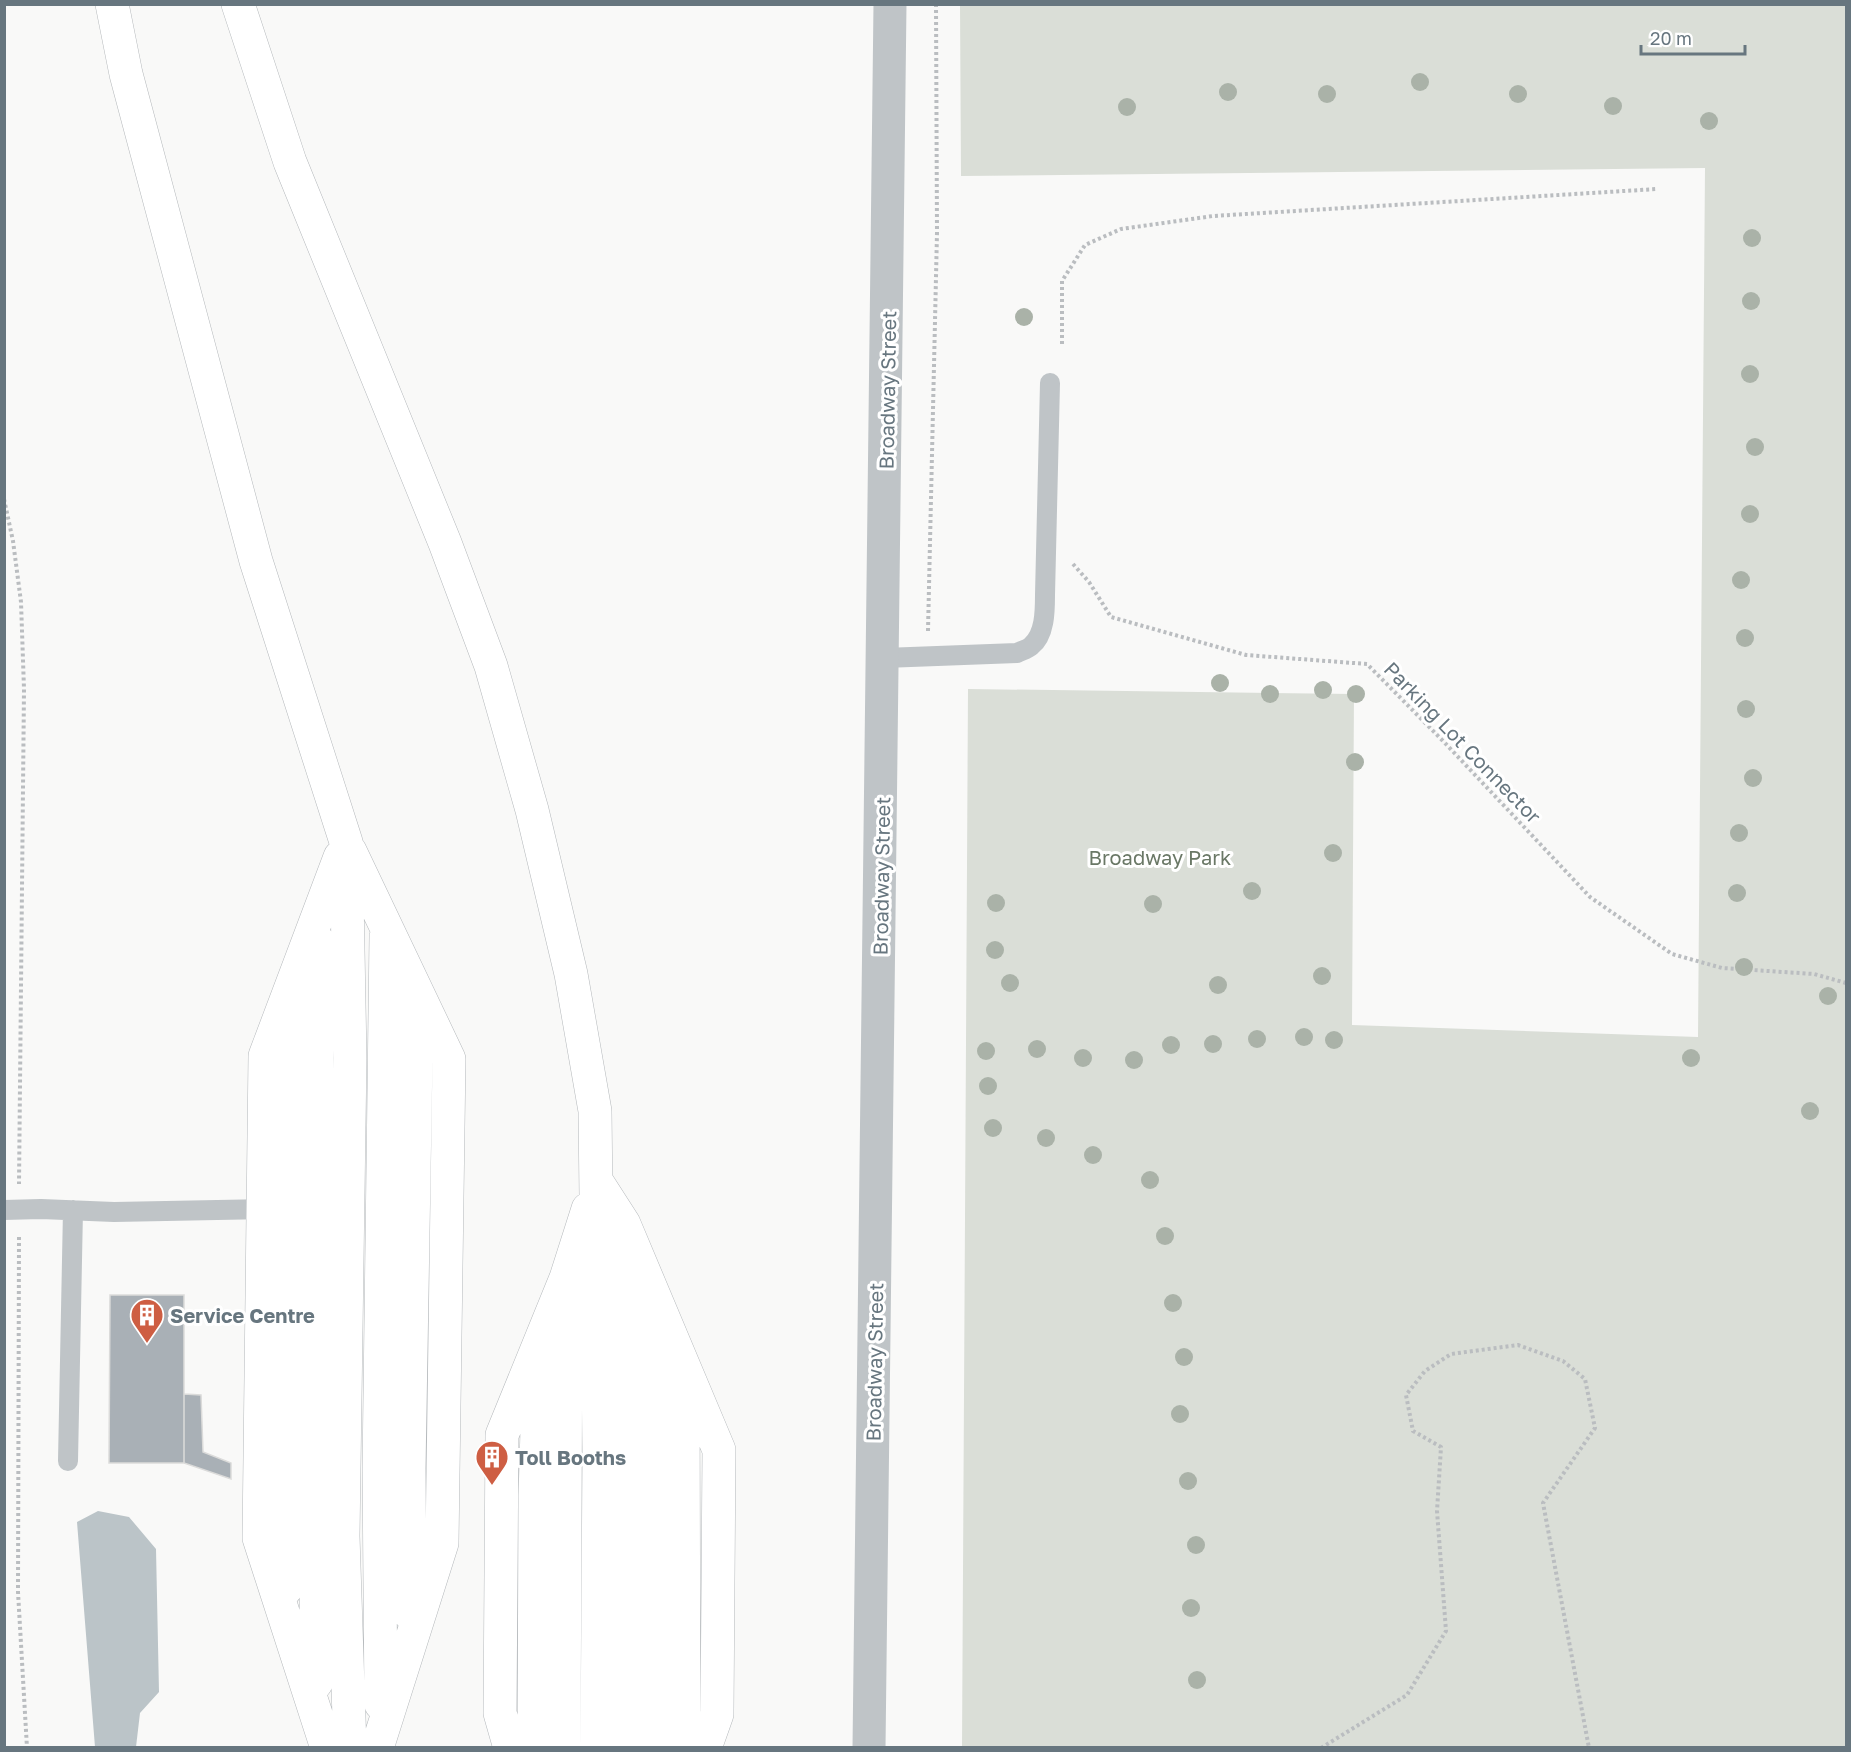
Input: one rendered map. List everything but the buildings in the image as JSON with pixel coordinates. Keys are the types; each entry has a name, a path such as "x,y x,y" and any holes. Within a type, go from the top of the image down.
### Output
{"highway":[{"path":"112,4 126,74 256,561 346,842 417,995 409,1468 410,1642 379,1740"},
{"path":"238,4 268,101 290,162 468,603 508,723 550,882 585,1046 595,1111 597,1182 599,1452 597,1748"},
{"path":"327,1748 259,1538 265,1056 346,842"},
{"path":"346,842 350,1058 343,1536 350,1748"},
{"path":"316,1713 317,917"},
{"path":"379,1740 379,1469 386,926"},
{"path":"284,1615 291,986"},
{"path":"597,1182 624,1224 719,1450 717,1714 705,1748"},
{"path":"510,1748 500,1713 502,1435 566,1278 597,1182"},
{"path":"624,1224 625,1748"},
{"path":"564,1748 566,1278"},
{"path":"652,1292 656,1748"},
{"path":"534,1748 535,1496 539,1340"},
{"path":"682,1363 684,1748"}],"street":[{"name":"Broadway Street","path":"869,1748 891,4"}],"lane":[{"path":"884,658 1017,653 1031,646 1039,635 1044,618 1047,555 1050,383"},
{"path":"12,1210 114,1212 264,1209"},
{"path":"68,1461 73,1210"}],"path":[{"path":"928,656 937,233 936,4"},
{"path":"1062,344 1062,281 1085,245 1121,229 1213,216 1657,189"},
{"path":"4,499 13,541 21,603 24,689 12,1210 18,1592 27,1748"},
{"name":"Parking Lot Connector","path":"1047,555 1074,564 1111,617 1246,655 1367,664 1590,897 1672,954 1722,968 1814,974 1846,983"},
{"path":"1321,1748 1407,1695 1446,1631 1437,1511 1441,1447 1413,1431 1406,1395 1425,1371 1451,1354 1518,1345 1563,1361 1586,1379 1595,1428 1543,1503 1589,1748"}],"green space":[{"name":"Broadway Park","path":"960,5 1846,5 1846,1747 962,1747 968,689 1354,694 1352,1025 1698,1037 1705,168 961,176"}],"shaded area":[{"path":"98,1511 129,1517 156,1549 159,1692 140,1713 136,1747 95,1747 77,1522"}],"place":[{"name":"Service Centre","path":"147,1344"},
{"name":"Toll Booths","path":"492,1486"}]}
